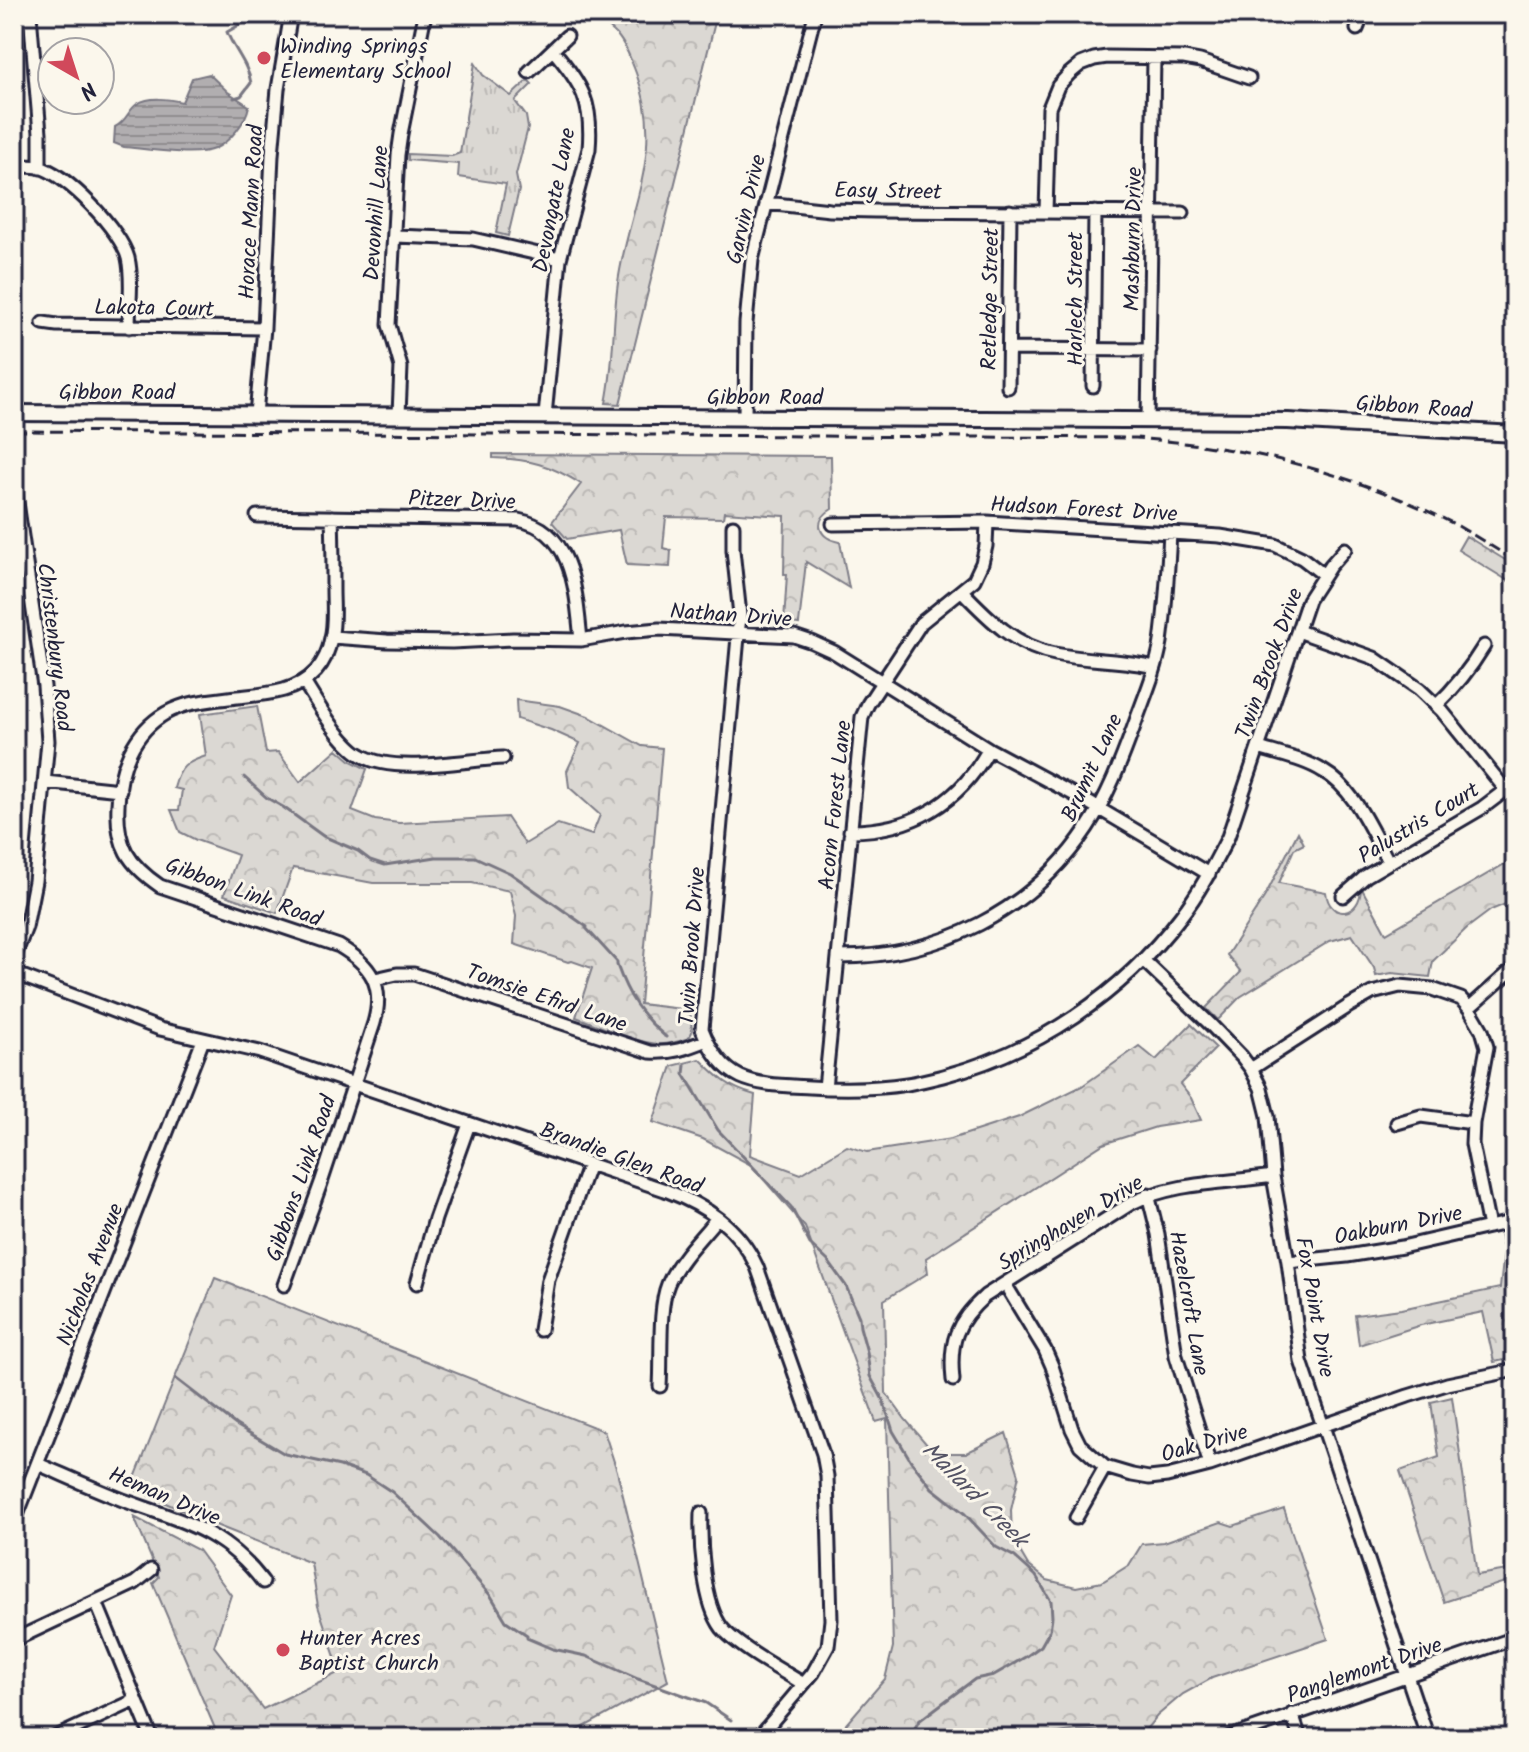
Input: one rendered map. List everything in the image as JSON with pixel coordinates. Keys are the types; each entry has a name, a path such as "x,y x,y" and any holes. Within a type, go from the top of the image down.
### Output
{"main road":[{"name":"Gibbon Road","path":"14,413 1318,422 1515,434"}],"street":[{"path":"30,14 40,168"},
{"name":"Horace Mann Road","path":"256,414 278,89 291,14"},
{"name":"Devonhill Lane","path":"399,414 401,367 389,325 400,137 425,14"},
{"name":"Garvin Drive","path":"745,417 747,291 752,260 815,14"},
{"path":"1357,29 1363,14"},
{"path":"529,72 567,36"},
{"name":"Devongate Lane","path":"545,416 560,259 589,149 590,134 581,87 553,50"},
{"path":"1046,212 1051,101 1058,86 1075,69 1094,59 1107,57 1192,59 1249,78"},
{"name":"Mashburn Drive","path":"1148,420 1154,58"},
{"path":"14,166 40,168 59,177 73,187 118,236 129,266 129,327"},
{"name":"Easy Street","path":"766,203 845,211 1183,213"},
{"name":"Retledge Street","path":"1008,387 1010,211"},
{"name":"Harlech Street","path":"1093,386 1095,212"},
{"path":"395,236 473,239 560,259"},
{"name":"Lakota Court","path":"43,323 264,328"},
{"path":"1009,349 1150,350"},
{"name":"Christenbury Road","path":"14,482 20,568 47,705 48,741 31,908 14,958"},
{"name":"Pitzer Drive","path":"257,516 437,517 530,522 551,536 568,561 578,606 581,640"},
{"path":"332,517 332,637 323,660 304,682 347,744 359,755 380,764 503,758"},
{"name":"Hudson Forest Drive","path":"833,524 987,522 1220,536 1275,545 1302,558 1324,575"},
{"name":"Acorn Forest Lane","path":"825,1088 862,717 921,623 974,580 986,546 987,522"},
{"name":"Twin Brook Drive","path":"733,526 740,615 702,1029 721,1064 739,1077 772,1085 825,1088 909,1084 982,1065 1021,1048 1074,1017 1117,984 1157,946 1183,914 1228,837 1308,600 1345,549"},
{"name":"Brumit Lane","path":"839,957 881,956 907,951 955,936 995,916 1030,891 1062,859 1089,825 1130,738 1155,667 1161,643 1170,533"},
{"path":"962,591 994,623 1031,647 1053,654 1155,667"},
{"name":"Nathan Drive","path":"332,637 400,642 581,640 659,629 794,636 834,652 989,749 1098,808 1209,874"},
{"path":"1298,631 1374,658 1419,689 1511,786"},
{"path":"1436,706 1464,677 1484,646"},
{"name":"Gibbon Link Road","path":"304,682 282,691 191,704 168,712 150,725 128,755 120,790 118,829 133,865 160,886 339,946 354,955 375,979"},
{"path":"1259,748 1326,771 1354,802 1388,861"},
{"path":"850,831 885,829 906,823 944,803 964,785 989,749"},
{"path":"45,782 120,790"},
{"name":"Palustris Court","path":"1343,896 1388,861 1482,808 1511,786"},
{"name":"Fox Point Drive","path":"1143,960 1211,1025 1251,1069 1261,1088 1268,1116 1273,1176 1301,1361 1428,1738"},
{"path":"1469,1008 1515,967"},
{"name":"Brandie Glen Road","path":"14,973 160,1029 260,1052 693,1201 744,1243 757,1267 825,1465 830,1567 831,1634 822,1658 758,1738"},
{"name":"Tomsie Efird Lane","path":"375,979 414,974 650,1052 664,1054 707,1040"},
{"path":"353,1085 378,1010 375,979"},
{"path":"1251,1069 1372,993 1400,986 1432,989 1461,999 1482,1030 1487,1047 1472,1144 1489,1227"},
{"name":"Nicholas Avenue","path":"14,1523 203,1040"},
{"name":"Gibbons Link Road","path":"284,1285 353,1085"},
{"path":"1397,1123 1421,1116 1473,1123"},
{"path":"417,1283 435,1219 469,1124"},
{"path":"540,1330 548,1280 589,1164"},
{"name":"Springhaven Drive","path":"953,1380 951,1355 954,1338 961,1321 985,1296 1148,1194 1273,1176"},
{"name":"Hazelcroft Lane","path":"1148,1194 1158,1234 1176,1356 1210,1465"},
{"path":"660,1386 663,1310 668,1284 717,1218"},
{"name":"Oakburn Drive","path":"1288,1262 1402,1247 1515,1221"},
{"path":"1005,1284 1045,1350 1080,1445 1105,1467 1076,1518"},
{"name":"Oak Drive","path":"1105,1467 1149,1478 1167,1476 1210,1465 1447,1384 1515,1370"},
{"name":"Heman Drive","path":"38,1464 204,1531 230,1547 263,1582"},
{"path":"701,1513 703,1567 718,1622 732,1638 804,1684"},
{"path":"14,1640 135,1583 151,1570"},
{"path":"96,1602 152,1738"},
{"name":"Panglemont Drive","path":"1227,1738 1515,1638"},
{"path":"54,1738 136,1700"},
{"path":"1292,1714 1300,1738"}],"green space":[{"path":"595,14 717,14 620,404 606,403 617,292 624,249 643,175 647,126 644,101 628,53 617,35"},
{"path":"475,63 483,75 511,96 528,80 532,84 515,101 526,116 528,128 516,175 519,190 508,236 496,233 506,184 458,177 459,164 408,160 408,154 452,156 460,153"},
{"path":"493,454 831,456 832,509 820,524 827,537 840,542 849,588 806,562 799,624 784,622 787,574 784,574 785,516 724,512 723,518 666,517 663,548 671,550 670,567 627,565 619,530 567,539 552,522 581,484 549,468 518,460 493,458"},
{"path":"1466,536 1515,566 1515,585 1458,550"},
{"path":"516,700 560,706 588,716 642,746 662,748 640,1004 690,1010 692,1032 689,1038 665,1044 648,1043 576,1017 592,968 514,944 516,916 510,891 472,883 373,883 293,868 277,913 224,895 238,855 180,832 171,810 179,810 182,790 174,788 181,770 188,763 206,756 200,714 257,706 266,753 278,752 300,782 337,749 367,769 352,811 375,820 399,823 507,817 525,844 558,824 592,835 600,815 569,787 567,771 580,743 517,719"},
{"path":"1298,832 1304,844 1294,849 1279,883 1326,892 1333,908 1345,912 1356,905 1361,887 1386,933 1515,858 1515,900 1491,910 1467,928 1433,961 1430,977 1392,973 1376,976 1352,935 1330,941 1240,997 1218,1020 1206,1008 1241,972 1227,955 1265,896"},
{"path":"1191,1024 1216,1048 1180,1084 1191,1098 1201,1120 1156,1127 1103,1144 926,1258 928,1273 884,1300 886,1393 928,1446 948,1453 966,1453 1006,1433 1019,1475 1011,1510 1012,1538 1028,1565 1047,1580 1076,1587 1102,1582 1129,1565 1142,1544 1164,1542 1221,1522 1233,1526 1284,1509 1328,1639 1212,1678 1183,1694 1157,1716 1139,1738 1078,1730 1027,1738 834,1738 885,1679 893,1647 887,1419 876,1422 805,1227 751,1165 703,1139 653,1122 672,1066 700,1059 725,1082 755,1095 750,1155 801,1174 847,1146 867,1152 951,1139 1019,1117 1082,1086 1139,1046 1156,1060"},
{"path":"1501,1237 1515,1250 1515,1358 1494,1362 1483,1312 1421,1325 1359,1345 1355,1315 1401,1309 1500,1288 1504,1252"},
{"path":"215,1278 604,1431 617,1471 668,1681 564,1738 219,1738 153,1583 159,1577 134,1517 198,1550 231,1595 214,1646 263,1709 340,1672 318,1606 311,1563 131,1488"},
{"path":"1452,1397 1477,1575 1507,1570 1511,1580 1444,1602 1400,1471 1439,1457 1431,1402"}],"shaded area":[{"path":"209,74 249,106 241,125 226,142 214,149 195,152 124,147 114,143 115,127 137,104 153,99 182,102 192,78"}],"waterway":[{"path":"234,98 241,96 251,83 227,32 259,14"},
{"name":"Mallard Creek","path":"244,777 267,798 323,836 358,851 370,860 385,865 436,857 475,857 510,873 587,927 617,962 636,1005 666,1037"},
{"name":"Mallard Creek","path":"685,1065 684,1074 718,1130 791,1207 810,1244 828,1261 846,1286 859,1317 870,1376 883,1400 893,1431 911,1461 932,1488 965,1514 996,1547 1015,1557 1036,1576 1051,1601 1050,1630 1041,1646 994,1675 975,1679 919,1721 909,1738"},
{"path":"175,1378 236,1425 285,1454 366,1475 392,1492 440,1537 491,1596 506,1621 527,1638 553,1649 586,1656 638,1679 706,1703 731,1720"}],"railway":[{"path":"14,431 1136,438 1247,453 1338,476 1388,494 1458,526 1515,561"}],"place":[{"name":"Winding Springs Elementary School","path":"264,58"},
{"name":"Hunter Acres Baptist Church","path":"283,1650"}]}
